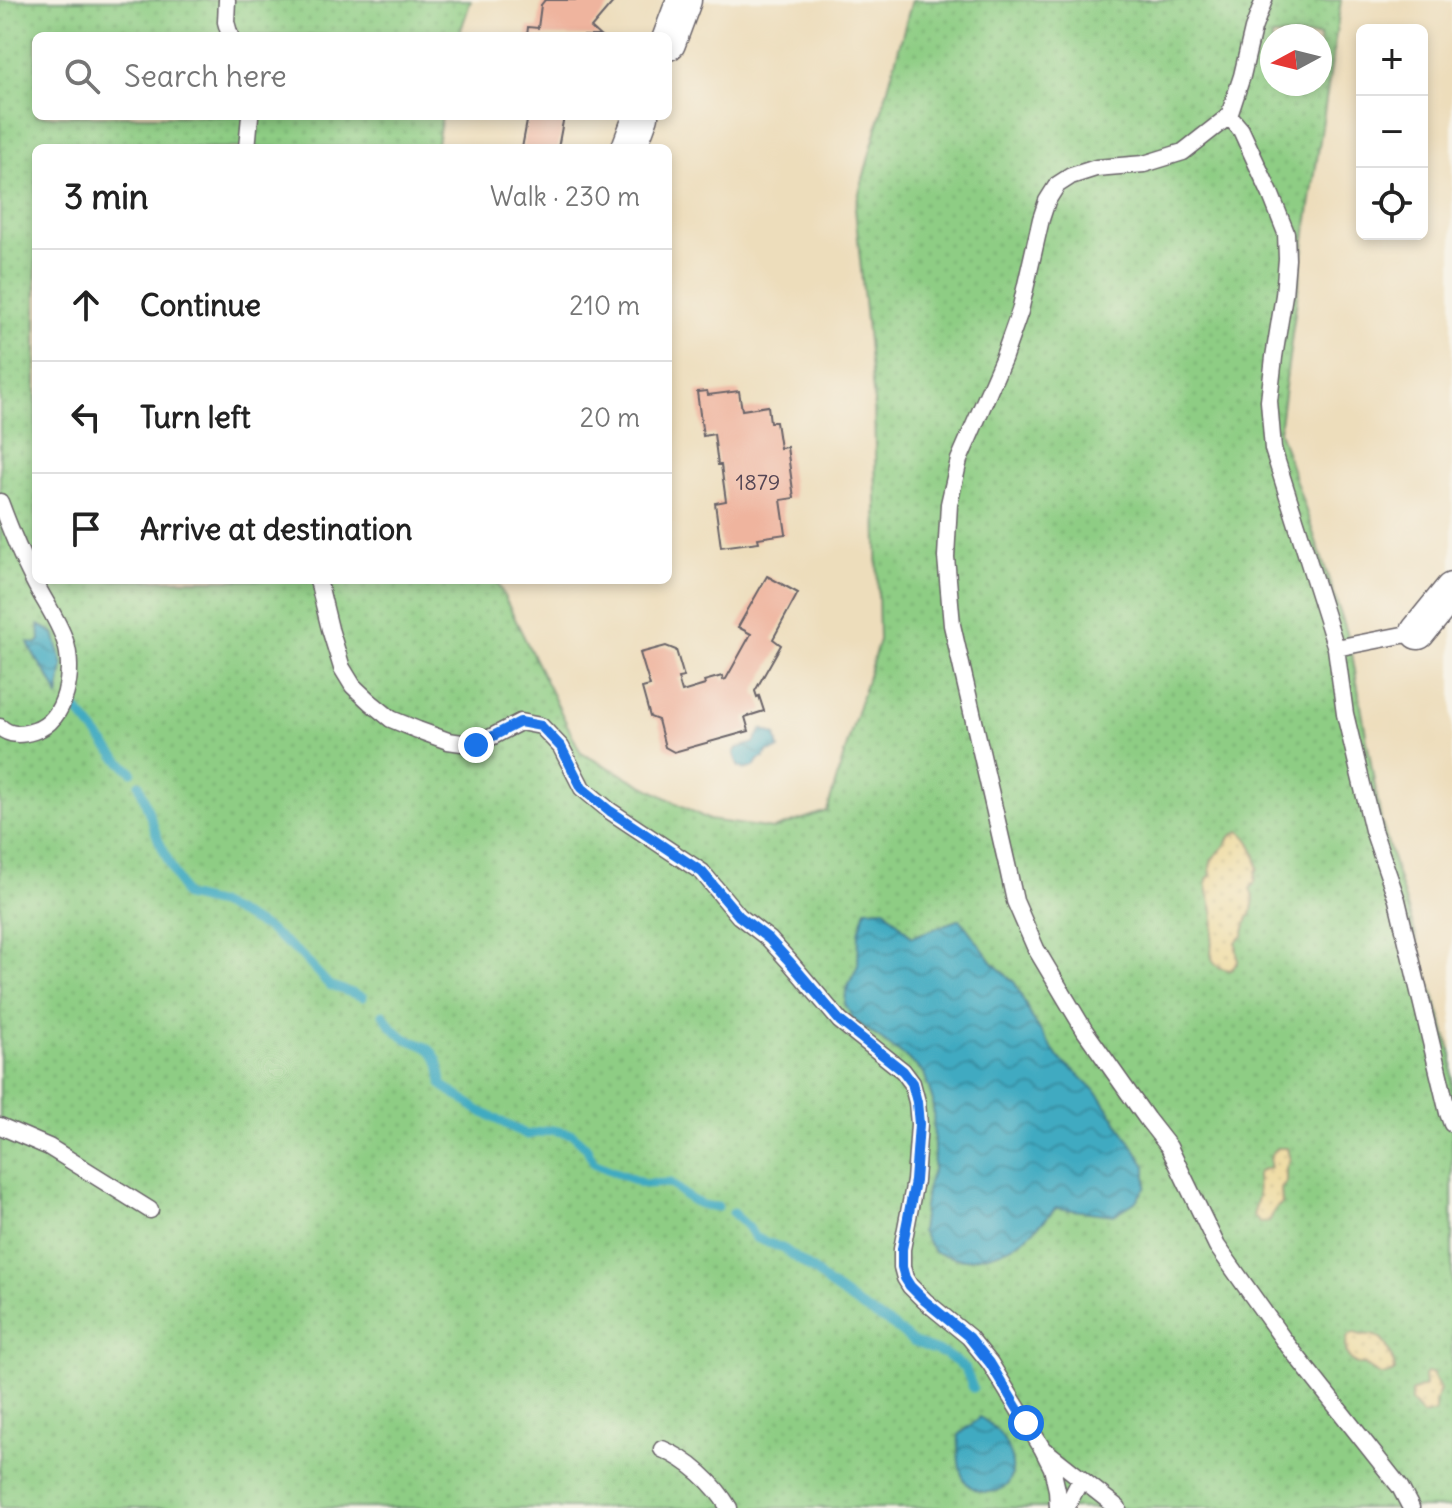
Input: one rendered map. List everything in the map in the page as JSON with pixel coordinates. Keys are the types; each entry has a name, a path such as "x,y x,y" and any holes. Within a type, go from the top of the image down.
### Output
{"street":[{"path":"672,32 684,0"},
{"path":"630,144 640,120"},
{"path":"1418,632 1452,590"}],"lane":[{"path":"227,0 229,32"},
{"path":"1264,0 1229,116 1183,152 1144,164 1096,168 1071,176 1057,185 1047,201 1020,311 1003,359 959,460 949,504 946,557 952,625 1015,901 1036,949 1085,1031 1169,1147 1217,1246 1283,1339 1400,1487 1411,1508"},
{"path":"1229,116 1241,130 1286,233 1285,283 1269,401 1273,449 1336,648 1345,714 1373,830 1397,900 1452,1124"},
{"path":"247,144 250,120"},
{"path":"0,502 15,543 32,576"},
{"path":"0,727 17,735 39,730 49,724 62,704 69,671 66,642 36,584"},
{"path":"319,584 342,668 353,686 370,702 391,719 418,730 448,741 476,745 520,722 541,726 561,747 582,788 610,811 702,872 739,916 769,939 840,1021 903,1071 912,1083 919,1124 915,1181 902,1249 905,1278 925,1301 969,1337 990,1363 1052,1468 1058,1508"},
{"path":"1336,648 1418,632"},
{"path":"0,1126 49,1147 150,1210"},
{"path":"1042,1448 1118,1508"},
{"path":"662,1449 677,1455 696,1470 729,1508"},
{"path":"1066,1508 1081,1479"}],"green space":[{"path":"0,0 471,0 460,32 32,32 32,120 441,120 437,144 32,144 32,584 498,584 581,753 709,820 773,829 827,811 879,640 874,403 855,208 912,0 1341,0 1332,60 1332,24 1260,24 1260,96 1327,96 1279,431 1350,642 1381,821 1452,1055 1452,1508 0,1508"}],"sand":[{"path":"1239,831 1253,847 1258,869 1250,889 1254,899 1251,915 1243,936 1236,942 1238,962 1231,970 1220,968 1212,956 1214,920 1207,879 1211,875 1212,859"},
{"path":"1278,1148 1287,1148 1290,1160 1286,1168 1286,1182 1281,1189 1282,1203 1269,1222 1260,1223 1253,1216 1258,1197 1257,1175 1270,1167 1272,1154"},
{"path":"1354,1333 1372,1335 1383,1341 1395,1371 1378,1374 1350,1359 1346,1345 1348,1336"},
{"path":"1426,1373 1432,1373 1440,1390 1435,1412 1423,1415 1411,1402 1411,1392 1425,1386"}],"water":[{"path":"39,625 54,633 63,666 58,698 28,642 36,644 40,640"},
{"path":"762,729 776,735 779,749 767,752 754,767 744,770 738,766 734,753 737,748 754,743"},
{"path":"884,908 912,937 960,919 994,964 1015,983 1031,1016 1059,1059 1100,1096 1146,1166 1146,1187 1135,1202 1114,1215 1056,1208 1022,1240 991,1254 968,1259 935,1253 921,1232 934,1152 933,1101 924,1073 853,1019 845,1004 846,991 858,965 859,932 866,909"},
{"path":"980,1417 999,1433 1011,1459 1010,1480 1006,1486 993,1492 971,1487 965,1481 959,1464 959,1435"}],"building":[{"path":"545,0 615,0 591,28 596,32 527,32 528,27 538,28 541,5"},
{"path":"527,120 563,120 559,144 523,144"},
{"path":"707,391 708,395 739,391 742,410 768,406 770,422 776,422 780,448 787,447 794,498 781,500 786,534 758,538 759,542 721,547 715,503 726,501 721,465 718,465 714,434 703,436 697,392"},
{"path":"767,576 798,593 773,639 781,645 755,691 764,711 745,717 749,731 674,752 665,747 658,720 650,717 642,688 650,686 640,653 666,646 676,650 684,677 678,678 682,692 705,685 704,681 722,676 723,680 726,679 751,634 738,627"}],"waterway":[{"path":"71,703 132,772"},
{"path":"139,784 158,839 185,896 219,904 268,929 301,955 329,985 363,997"},
{"path":"383,1014 402,1036 434,1054 442,1085 478,1110 527,1135 552,1130 572,1134 586,1147 594,1163 644,1184 670,1183 697,1203 718,1207"},
{"path":"733,1213 754,1237 784,1249 828,1284 913,1342 945,1354 965,1368 973,1388"}],"route":[{"path":"476,745 520,722 541,726 561,747 582,788 610,811 702,872 739,916 769,939 840,1021 903,1071 912,1083 919,1124 915,1181 902,1249 905,1278 925,1301 969,1337 990,1363 1026,1423"}]}
